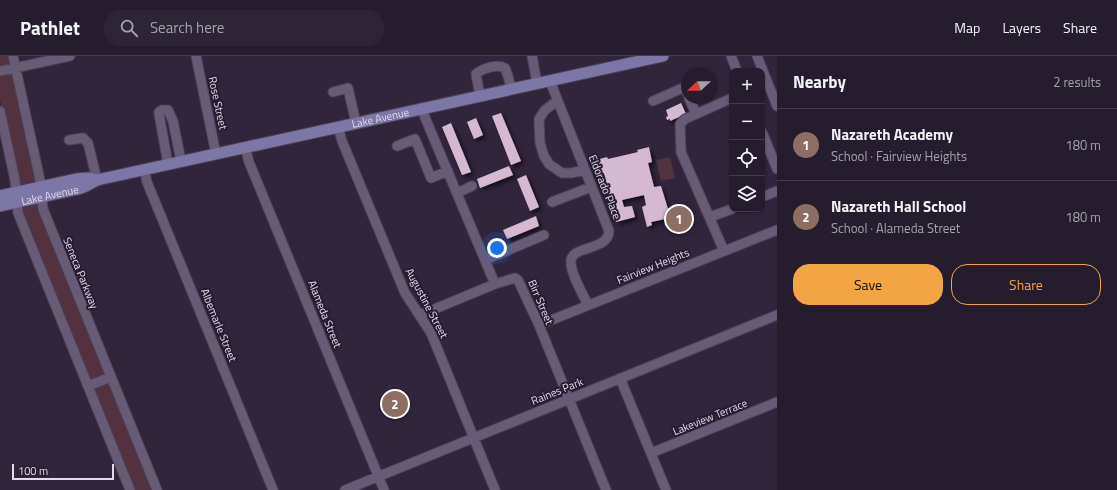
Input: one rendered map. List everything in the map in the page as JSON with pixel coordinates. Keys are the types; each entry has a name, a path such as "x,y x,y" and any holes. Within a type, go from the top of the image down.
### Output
{"main road":[{"name":"Lake Avenue","path":"0,206 16,198 41,192 80,179 97,180 511,88 663,56"},
{"name":"Lake Avenue","path":"0,196 16,198"}],"street":[{"name":"Seneca Parkway","path":"13,56 41,192 43,209 157,490"},
{"path":"0,71 70,56"},
{"name":"Rose Street","path":"196,56 216,154"},
{"path":"532,56 537,83"},
{"path":"731,56 736,68"},
{"path":"757,56 777,106"},
{"path":"480,96 476,74 480,71 500,66 505,68 511,88"},
{"name":"Eldorado Place","path":"550,81 609,231 609,236 605,241 576,253 572,257 571,261 573,272 588,306"},
{"path":"333,92 348,88 356,123"},
{"path":"653,101 681,91"},
{"path":"724,251 681,152 680,124 685,119 729,99"},
{"path":"557,101 545,110 539,119 540,143 544,156 549,164 562,173 571,173 584,170"},
{"path":"692,104 696,114"},
{"path":"420,315 495,284 421,108"},
{"path":"168,164 159,114 162,110 168,110 172,117 181,161"},
{"path":"0,111 15,180 18,213 130,490"},
{"name":"Augustine Street","path":"338,127 342,141 405,293 430,333 495,490"},
{"path":"69,140 83,138 88,144 97,180"},
{"path":"397,146 415,139 431,178 448,171"},
{"path":"765,139 777,169"},
{"name":"Alameda Street","path":"245,147 249,162 384,490"},
{"name":"Albemarle Street","path":"144,169 147,182 273,490"},
{"path":"457,193 472,186"},
{"path":"552,202 591,187"},
{"path":"765,196 777,191"},
{"path":"710,217 729,210"},
{"name":"Fairview Heights","path":"538,325 777,230"},
{"path":"485,260 544,235"},
{"name":"Birr Street","path":"495,284 515,278 518,280 606,490"},
{"name":"Raines Park","path":"345,490 777,315"},
{"path":"88,386 110,377"},
{"path":"620,378 666,490"},
{"name":"Lakeview Terrace","path":"651,453 777,402"}],"shaded area":[{"path":"0,56 9,56 36,180 28,184 19,184 17,178 0,100"},
{"path":"670,157 675,178 661,181 656,160"},
{"path":"35,202 153,490 134,490 21,213 21,205"}],"building":[{"path":"681,103 686,114 670,121 670,119 667,120 666,117 668,116 666,110"},
{"path":"501,113 521,161 511,165 492,116"},
{"path":"476,118 483,135 474,139 467,122"},
{"path":"451,123 471,172 462,175 442,127"},
{"path":"649,147 652,162 648,163 654,187 661,186 668,209 676,207 677,211 669,213 670,218 651,222 652,225 647,227 642,207 646,205 644,195 622,200 624,207 632,206 635,217 616,222 604,173 600,174 596,160 607,157 608,159 638,152 637,150"},
{"path":"509,166 513,175 480,188 477,179"},
{"path":"526,175 539,207 530,211 517,179"},
{"path":"536,216 539,226 507,239 503,230"}],"place":[{"name":"Nazareth Academy","path":"679,219"},
{"name":"Nazareth Hall School","path":"395,404"}]}
